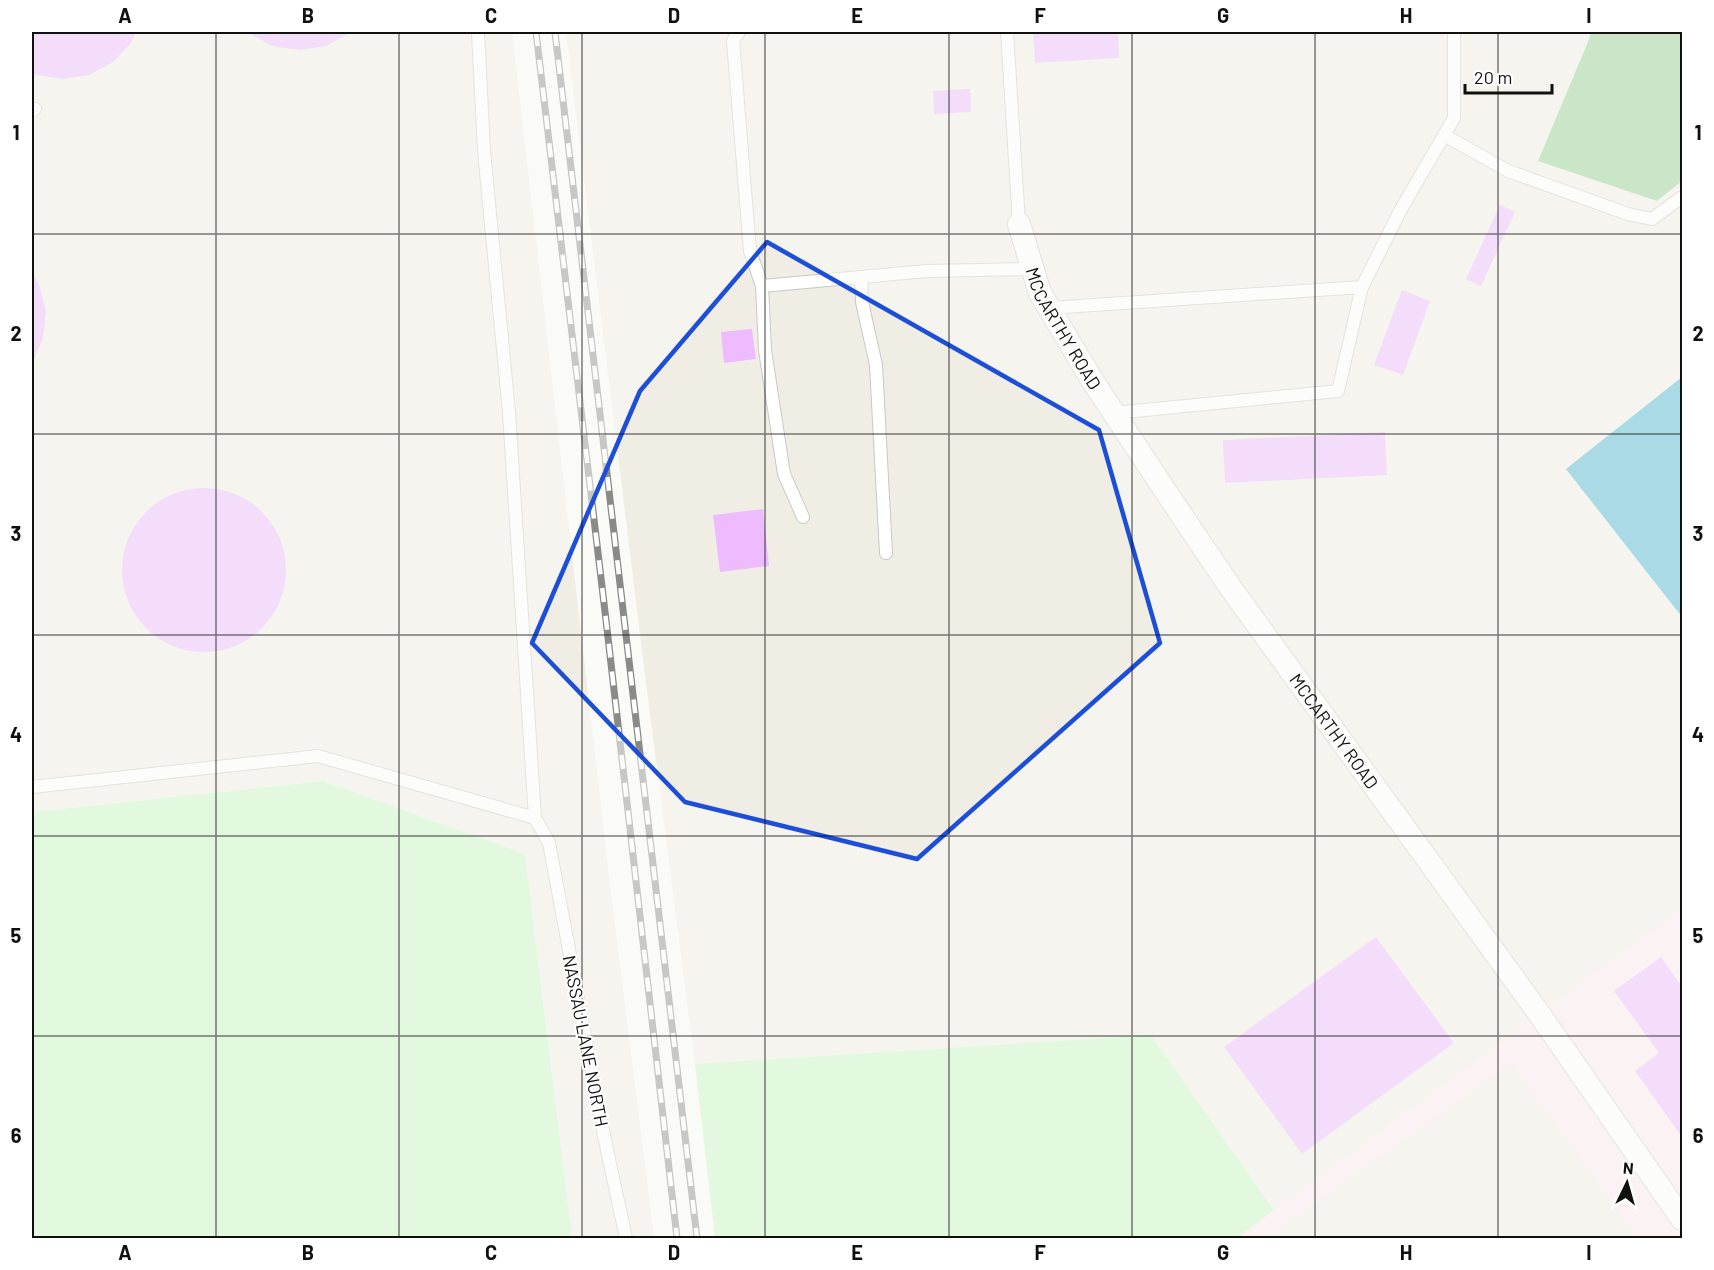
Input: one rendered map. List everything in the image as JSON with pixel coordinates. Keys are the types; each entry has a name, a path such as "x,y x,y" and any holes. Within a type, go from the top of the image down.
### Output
{"street":[{"name":"MCCARTHY ROAD","path":"1019,224 1040,293 1114,413 1230,587 1538,1012 1683,1219"}],"lane":[{"path":"32,787 318,756 536,818 509,412 484,151 478,32"},
{"path":"739,32 733,41 750,251 762,286 765,350 784,474 803,517"},
{"path":"1007,32 1019,224"},
{"path":"1114,413 1338,391 1362,287 1400,211 1454,118 1454,32"},
{"path":"1444,135 1508,171 1628,214 1652,219 1683,197"},
{"path":"762,286 927,271 1032,269"},
{"path":"861,277 862,302 876,365 886,553"},
{"path":"1049,308 1362,287"},
{"name":"NASSAU LANE NORTH","path":"536,818 549,843 604,1136 626,1239"}],"highlighted area":[{"path":"767,242 1099,430 1160,643 917,859 685,802 532,643 640,391"}],"shaded area":[{"path":"32,32 512,32 610,885 654,1238 572,1238 525,854 323,781 32,812"},
{"path":"566,32 1591,32 1588,42 1657,201 1682,181 1682,908 1274,1210 1151,1035 695,1064"},
{"path":"1682,908 1682,1238 1238,1238 1274,1210"},
{"path":"1512,1064 1637,1238 1267,1238"}],"green space":[{"path":"1591,32 1682,32 1682,181 1657,201 1538,161"},
{"path":"323,781 525,854 572,1238 32,1238 32,812"},
{"path":"1151,1035 1274,1210 1238,1238 715,1238 695,1064"}],"water":[{"path":"1682,377 1682,617 1566,469"}],"building":[{"path":"32,32 136,32 131,43 113,62 89,75 62,79 32,73"},
{"path":"247,32 351,32 326,46 299,50 272,46"},
{"path":"1033,32 1118,32 1119,58 1035,63"},
{"path":"970,89 971,112 934,114 933,91"},
{"path":"1500,205 1515,212 1481,286 1466,279"},
{"path":"32,272 39,284 46,311 43,338 32,364"},
{"path":"1402,290 1430,301 1403,375 1374,365"},
{"path":"752,329 756,359 724,363 721,332"},
{"path":"1385,432 1387,475 1225,483 1223,440"},
{"path":"204,488 235,495 262,512 279,539 286,570 279,601 262,628 235,645 204,652 173,645 146,628 129,601 122,570 129,539 146,512 173,495"},
{"path":"763,509 769,566 720,572 713,515"},
{"path":"1376,937 1454,1043 1302,1154 1224,1047"},
{"path":"1661,957 1682,987 1682,1137 1635,1071 1659,1053 1614,991"}],"railway":[{"path":"536,32 677,1238"},
{"path":"555,32 697,1238"}]}
